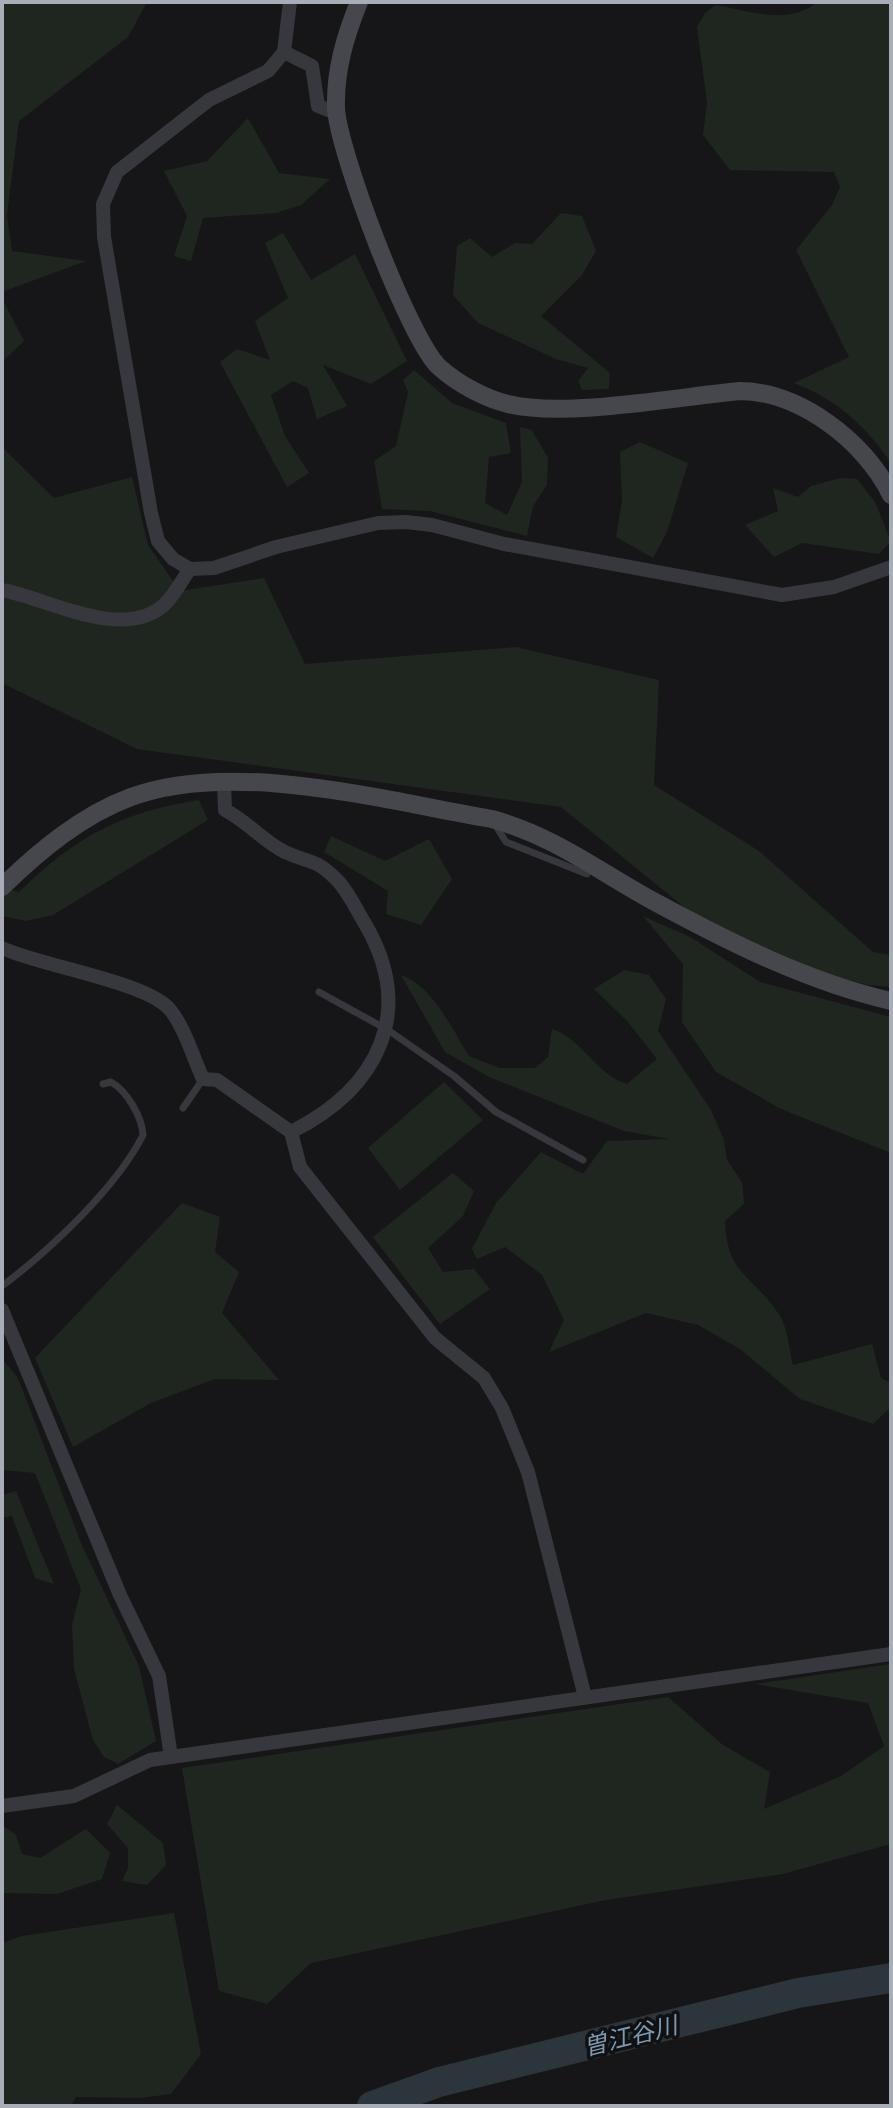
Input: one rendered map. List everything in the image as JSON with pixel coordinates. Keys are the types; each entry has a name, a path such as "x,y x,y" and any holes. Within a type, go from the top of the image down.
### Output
{"street":[{"path":"290,2 284,52 268,71 209,100 117,172 103,204 104,237 151,513 158,541 173,559 190,569 214,568 276,547 378,523 406,522 432,525 504,544 782,595 834,587 891,567"},
{"path":"359,2 345,36 336,81 336,113 348,161 410,326 437,366 470,389 509,404 546,408 762,391 797,403 833,427 871,466 891,495"},
{"path":"284,52 312,66 318,106 336,113"},
{"path":"2,590 69,611 115,619 151,613 165,604 190,569"},
{"path":"224,782 225,810 248,822 284,852 313,859 340,883 381,952 389,999 388,1030 375,1059 354,1087 312,1121 291,1132"},
{"path":"2,887 54,841 108,806 157,789 224,782 347,794 492,819 569,848 654,902 794,970 891,1001"},
{"path":"2,948 22,958 127,987 164,1003 173,1012 203,1079 217,1080 291,1132 300,1167 435,1338 484,1378 502,1408 528,1472 585,1697"},
{"path":"2,1310 120,1595 159,1676 171,1757"},
{"path":"2,1806 74,1796 141,1763 171,1757 891,1654"}],"lane":[{"path":"492,819 506,842 587,874"},
{"path":"319,992 388,1030 454,1076 496,1112 583,1160"},
{"path":"183,1108 203,1079"},
{"path":"2,1286 45,1254 107,1184 143,1135 142,1122 119,1086 111,1082 103,1084"}],"shaded area":[{"path":"2,2 147,2 128,37 19,121 7,215 12,251 86,261 2,292"},
{"path":"817,2 891,2 891,463 849,415 823,397 794,383 849,357 796,250 832,205 840,187 834,172 730,170 703,135 707,103 697,27 705,13 716,5 781,15 806,9"},
{"path":"248,118 279,173 330,179 301,205 276,213 203,218 191,261 174,256 187,216 164,171 207,161"},
{"path":"561,213 582,216 596,251 582,275 541,316 610,373 609,389 582,390 578,381 588,368 556,359 478,323 453,295 457,246 470,238 492,257 515,243 532,244"},
{"path":"283,233 311,280 355,254 407,361 371,384 323,365 347,406 317,419 308,388 293,381 271,395 285,436 309,473 287,487 220,362 237,349 270,360 255,321 288,298 265,243"},
{"path":"2,298 24,341 2,362"},
{"path":"414,370 452,403 506,423 511,453 489,457 485,503 507,515 522,482 520,427 532,430 548,458 547,485 533,506 527,536 430,511 382,509 374,461 396,446 408,392 403,380"},
{"path":"640,442 688,463 667,532 653,558 616,537 622,500 620,452"},
{"path":"2,447 54,498 132,477 148,545 180,591 264,578 305,664 516,647 659,680 654,785 759,851 873,952 891,955 891,987 868,985 776,962 721,937 561,807 137,749 2,683"},
{"path":"840,478 857,479 875,502 891,541 879,554 802,543 774,557 745,525 778,511 773,488 798,497 811,486"},
{"path":"199,800 208,820 53,915 26,921 2,916 2,887 19,892 80,842 123,820"},
{"path":"331,836 385,861 429,839 452,879 421,925 386,914 388,891 324,852"},
{"path":"643,916 692,938 760,982 891,1017 891,1153 781,1109 716,1072 682,1022 683,964"},
{"path":"624,970 649,975 666,999 658,1031 711,1110 724,1140 727,1160 742,1182 744,1204 725,1221 727,1240 737,1265 783,1321 793,1365 872,1344 881,1378 891,1383 891,1407 873,1424 800,1399 740,1349 698,1325 646,1313 549,1352 564,1320 542,1275 505,1247 477,1259 472,1249 496,1203 541,1152 583,1174 607,1141 669,1139 624,1131 489,1077 445,1052 401,975 423,988 432,998 469,1056 500,1068 535,1068 548,1057 552,1029 572,1040 606,1073 627,1084 657,1059 627,1021 594,989"},
{"path":"444,1082 483,1120 400,1190 368,1148"},
{"path":"453,1173 474,1191 463,1216 428,1248 443,1272 474,1269 490,1289 440,1324 373,1237"},
{"path":"182,1203 220,1217 215,1252 239,1272 222,1313 279,1380 215,1379 151,1403 73,1447 35,1358"},
{"path":"2,1359 18,1378 81,1543 139,1666 156,1741 118,1764 104,1757 93,1740 74,1669 72,1625 81,1589 35,1473 2,1470"},
{"path":"16,1491 54,1584 35,1578 12,1516 2,1518 2,1495"},
{"path":"891,1664 891,1844 783,1874 606,1900 311,1963 267,2004 219,1991 182,1768 668,1697 723,1745 770,1772 764,1809 841,1776 884,1746 868,1703 755,1684"},
{"path":"117,1805 163,1843 166,1865 147,1885 122,1881 128,1868 128,1848 107,1824"},
{"path":"2,1825 16,1835 22,1854 40,1858 86,1829 110,1853 102,1879 57,1894 2,1893"},
{"path":"174,1913 201,2054 171,2094 140,2098 76,2097 71,2106 2,2106 2,1943 22,1936"}],"waterway":[{"name":"曽江谷川","path":"372,2106 439,2082 798,1993 891,1978"}]}
